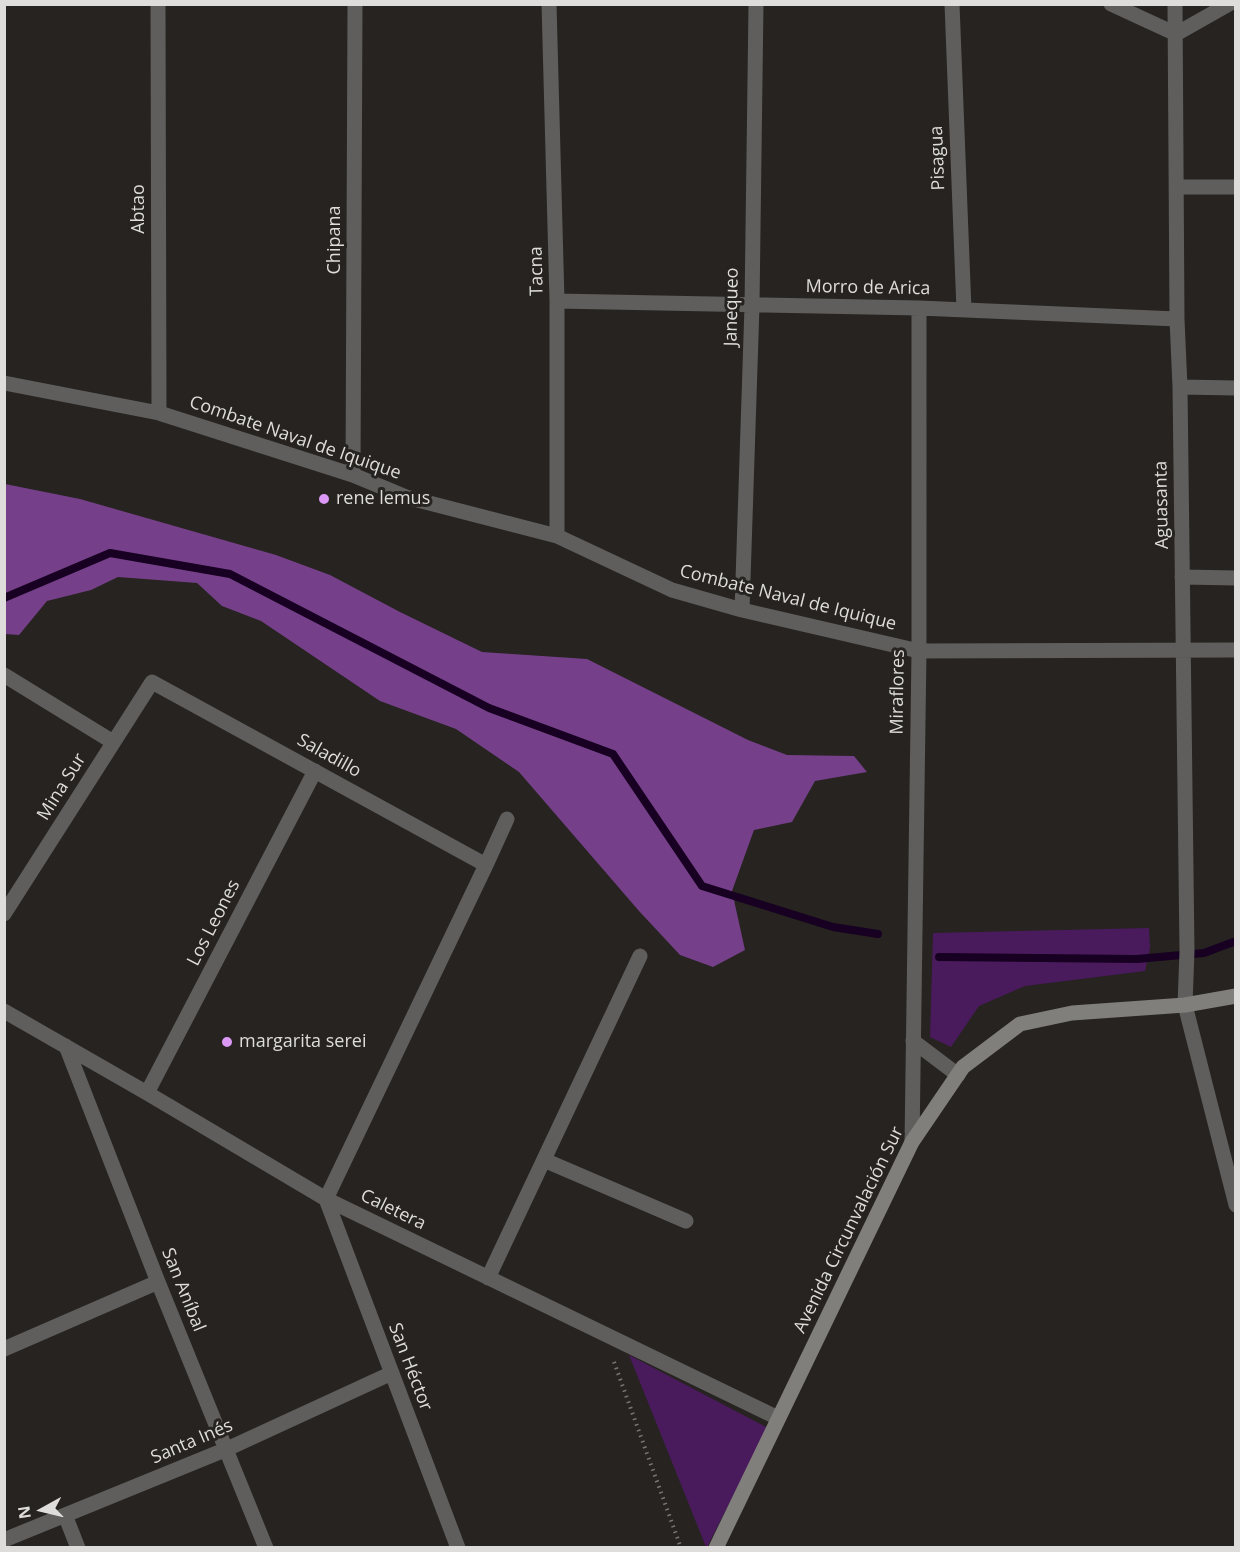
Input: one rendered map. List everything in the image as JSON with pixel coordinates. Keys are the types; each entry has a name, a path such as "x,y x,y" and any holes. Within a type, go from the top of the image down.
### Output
{"main road":[{"name":"Avenida Circunvalación Sur","path":"716,1548 912,1142 963,1067 1020,1024 1072,1013 1185,1005 1236,996"}],"street":[{"name":"Abtao","path":"158,4 159,413"},
{"name":"Chipana","path":"353,475 355,4"},
{"name":"Tacna","path":"549,4 557,301 557,536"},
{"name":"Janequeo","path":"742,610 752,306 756,4"},
{"name":"Pisagua","path":"952,4 964,310"},
{"path":"1111,4 1176,34 1229,4"},
{"name":"Aguasanta","path":"1175,4 1178,188 1177,319 1180,387 1187,935 1185,1005 1236,1205"},
{"path":"1178,188 1236,187"},
{"name":"Morro de Arica","path":"557,301 919,308 1177,319"},
{"name":"Miraflores","path":"912,1142 918,651 919,308"},
{"name":"Combate Naval de Iquique","path":"4,383 159,413 353,475 406,497 557,536 672,590 742,610 918,651 1236,650"},
{"path":"1180,387 1236,388"},
{"path":"1182,577 1236,578"},
{"path":"4,675 113,742"},
{"name":"Mina Sur","path":"4,914 152,682"},
{"name":"Saladillo","path":"152,682 486,865"},
{"name":"Los Leones","path":"147,1093 315,771"},
{"path":"326,1199 507,819"},
{"path":"488,1278 640,956"},
{"name":"Caletera","path":"4,1011 326,1199 778,1418"},
{"path":"913,1041 958,1075"},
{"name":"San Aníbal","path":"66,1046 158,1282 266,1548"},
{"path":"544,1160 686,1221"},
{"name":"San Héctor","path":"326,1199 458,1548"},
{"path":"4,1349 158,1282"},
{"name":"Santa Inés","path":"4,1540 227,1449 392,1373"},
{"path":"65,1515 78,1548"}],"path":[{"path":"603,1334 681,1548"}],"shaded area":[{"path":"5,484 80,499 276,555 330,575 482,652 587,659 748,740 787,755 854,756 867,772 815,781 792,822 754,830 732,891 745,950 713,967 680,955 519,772 456,729 380,701 261,621 222,606 197,583 118,577 91,590 47,601 19,635 5,634"},
{"path":"1149,928 1150,948 1145,971 1025,986 979,1006 951,1047 930,1037 933,933"},
{"path":"629,1355 768,1428 707,1547 706,1547"}],"waterway":[{"path":"4,598 110,553 230,574 489,708 613,754 702,886 833,927 878,934"},
{"path":"939,957 1137,959 1204,953 1236,941"}],"place":[{"name":"rene lemus","path":"324,499"},
{"name":"margarita serei","path":"227,1042"}]}
